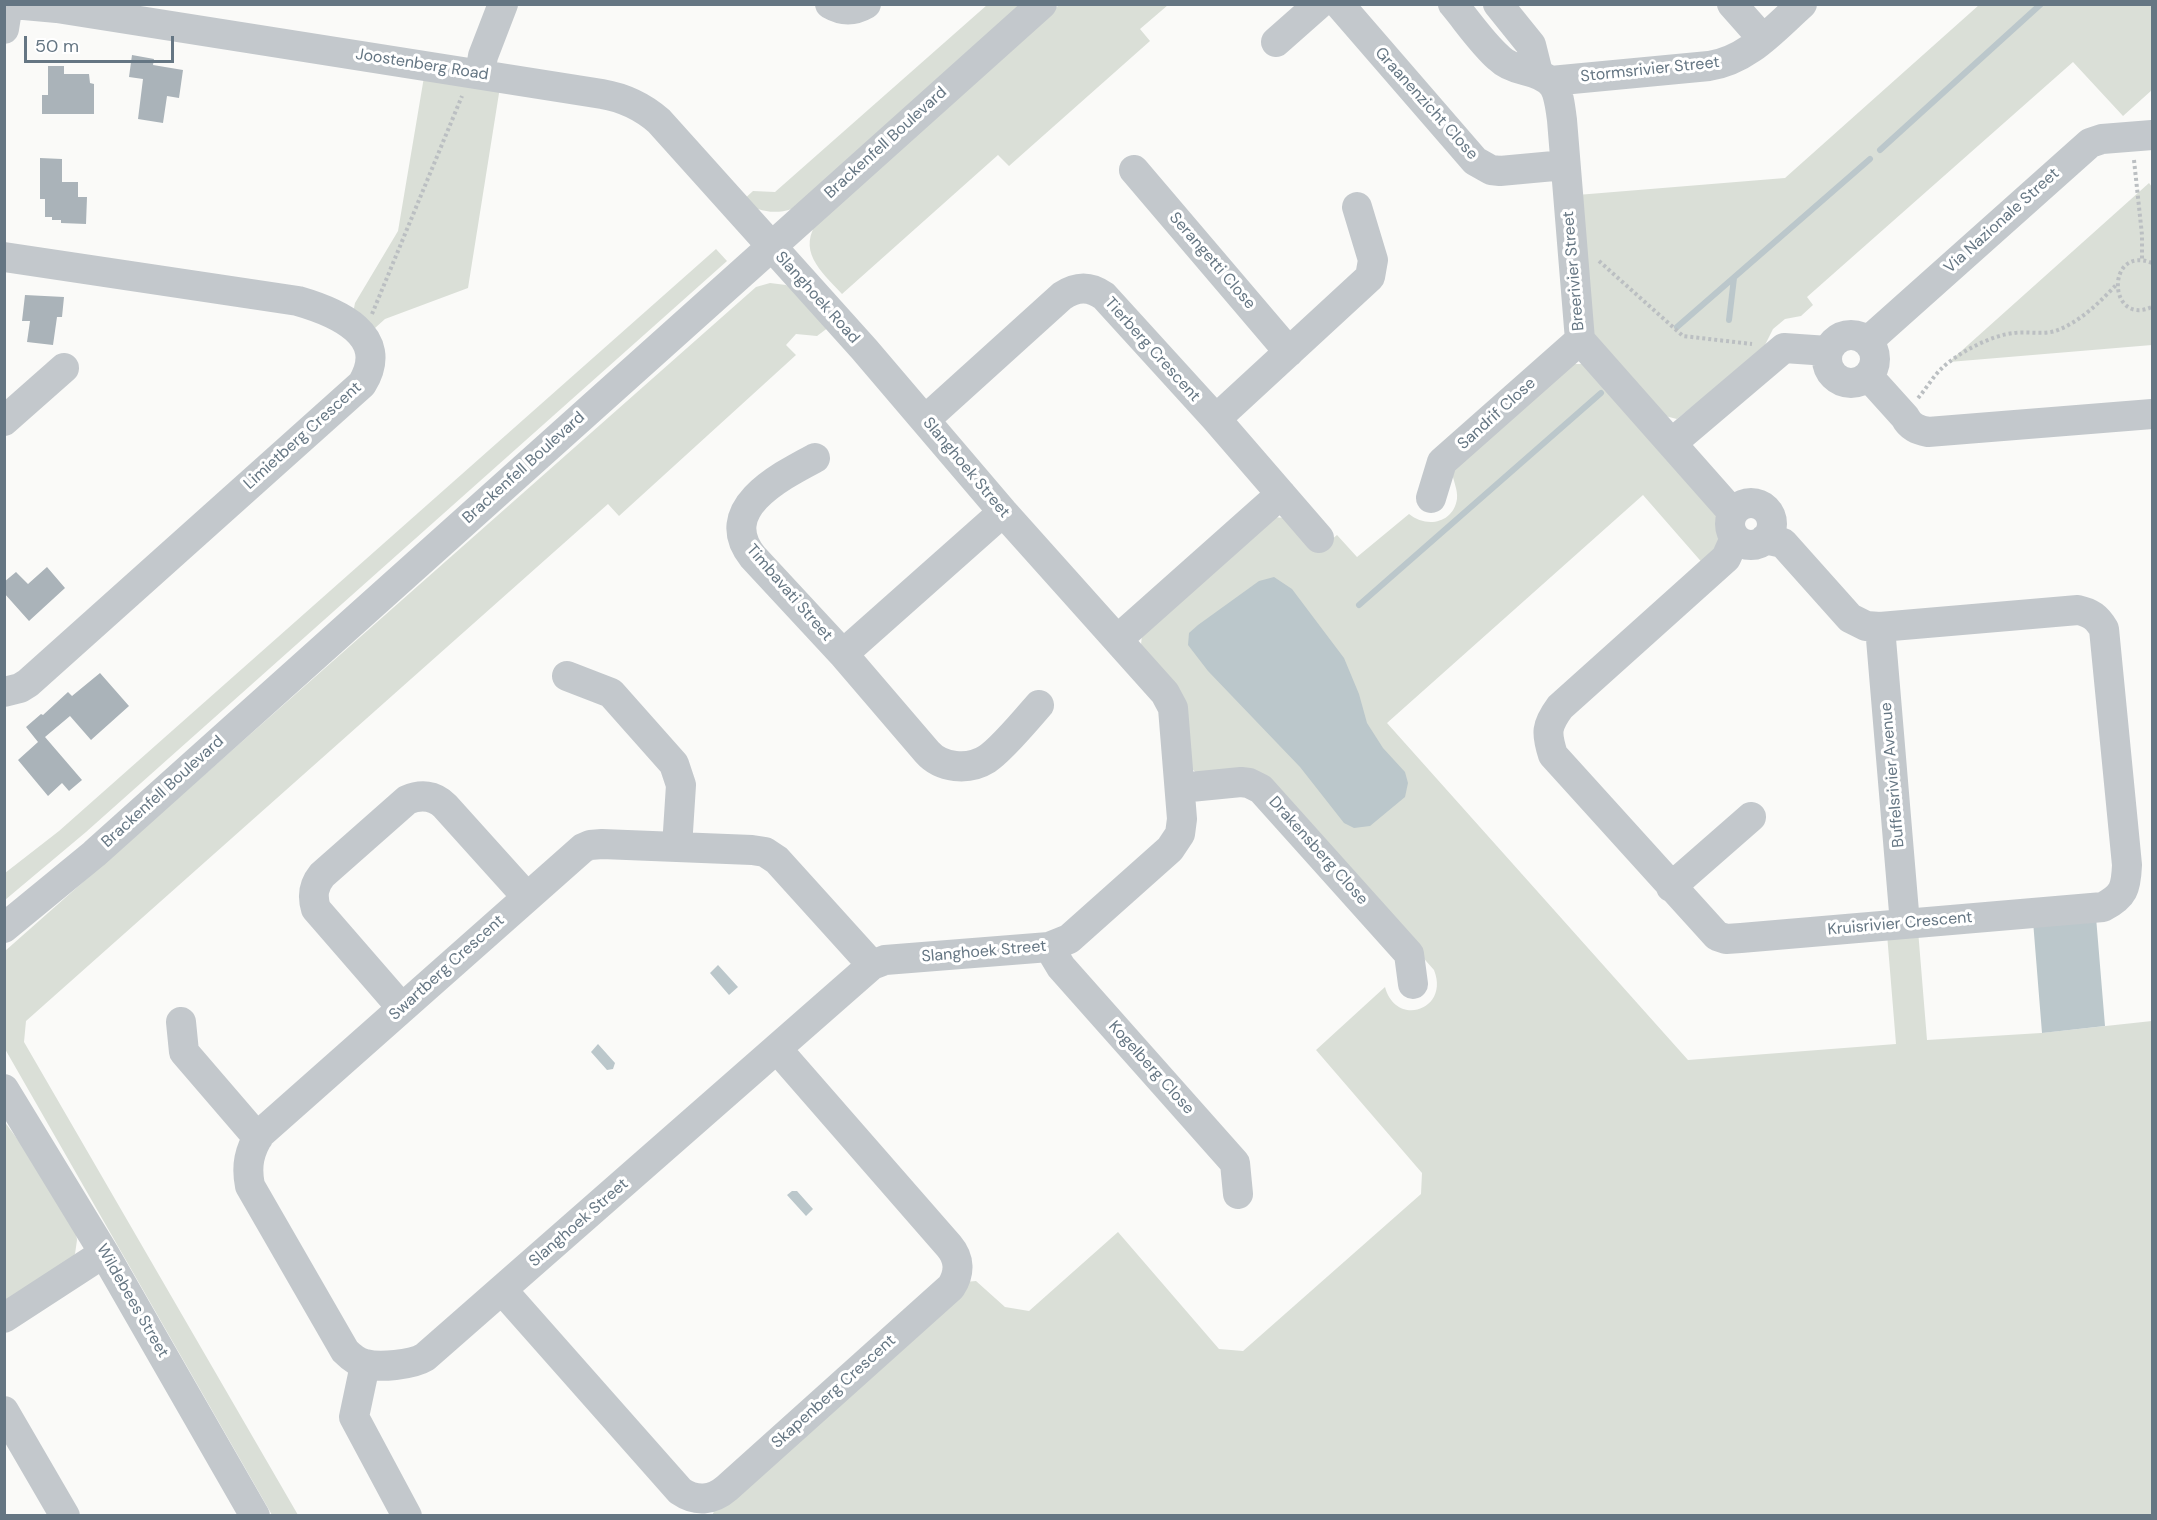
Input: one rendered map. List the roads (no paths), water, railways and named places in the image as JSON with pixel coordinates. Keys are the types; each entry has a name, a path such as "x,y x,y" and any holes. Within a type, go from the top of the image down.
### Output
{"street":[{"path":"4,29 8,4"},
{"name":"Joostenberg Road","path":"13,4 57,8 610,95 635,104 659,121 770,247"},
{"path":"475,73 503,4"},
{"path":"830,4 845,10 866,4"},
{"name":"Brackenfell Boulevard","path":"4,928 94,854 1042,4"},
{"path":"1276,42 1319,4"},
{"name":"Graanenzicht Close","path":"1339,4 1475,161 1491,170 1500,171 1565,165"},
{"path":"1453,4 1500,60 1514,68 1544,77"},
{"name":"Breerivier Street","path":"1498,4 1531,45 1544,77 1555,86 1559,98 1580,340 1672,443 1734,525"},
{"path":"1732,4 1763,39"},
{"name":"Stormsrivier Street","path":"1544,77 1720,64 1742,55 1802,4"},
{"name":"Via Nazionale Street","path":"1868,341 2090,143 2102,139 2142,135"},
{"name":"Serangetti Close","path":"1134,170 1289,352"},
{"path":"1216,419 1370,277 1373,260 1357,207"},
{"name":"Slanghoek Road","path":"770,247 864,349"},
{"name":"Limietberg Crescent","path":"4,257 289,299 315,306 359,329 369,346 371,355 368,375 362,384 28,683 20,688 4,692"},
{"name":"Tierberg Crescent","path":"926,419 1062,296 1076,289 1091,289 1104,296 1216,419 1319,538"},
{"path":"1845,335 1861,336 1868,341 1875,354 1875,363 1868,376 1853,383 1838,379 1828,366 1828,351 1832,344 1845,335"},
{"name":"Sandrif Close","path":"1431,498 1442,462 1580,340"},
{"path":"1672,443 1784,348 1828,351"},
{"name":"Slanghoek Street","path":"365,1365 388,1365 421,1360 503,1291 872,965 885,960 1049,947 1070,939 1176,842 1182,826 1171,702 1118,639 1003,512 864,349"},
{"path":"10,405 64,368"},
{"path":"1868,376 1908,423 1928,432 2152,414"},
{"name":"Timbavati Street","path":"815,458 786,473 749,503 742,519 742,538 753,557 843,654 927,752 938,762 946,765 955,766 984,761 1039,705"},
{"path":"1118,639 1281,494"},
{"name":"Timbavati Street","path":"843,654 1003,512"},
{"path":"1734,525 1740,542 1753,545 1765,539 1783,543 1850,618 1866,626 1880,627"},
{"name":"Kruisrivier Crescent","path":"1734,525 1726,558 1560,707 1551,719 1548,728 1553,755 1717,936 1726,939 2103,907 2116,900 2123,891 2127,865 2104,629 2098,619 2078,610 1880,627"},
{"name":"Buffelsrivier Avenue","path":"1880,627 1905,924"},
{"path":"567,676 610,693 674,764 681,785 677,847"},
{"name":"Drakensberg Close","path":"1180,788 1241,782 1261,789 1409,954 1413,984"},
{"path":"402,1008 316,909 314,887 322,875 407,800 427,796 445,806 527,897"},
{"path":"1671,887 1752,818"},
{"name":"Swartberg Crescent","path":"365,1365 352,1358 339,1344 250,1186 248,1159 258,1138 577,852 590,845 752,850 771,856 872,965"},
{"name":"Kogelberg Close","path":"1049,947 1061,967 1235,1163 1238,1194"},
{"path":"181,1022 184,1052 258,1138"},
{"name":"Skapenberg Crescent","path":"503,1291 680,1491 687,1496 704,1499 720,1494 727,1488 951,1287 957,1273 957,1258 950,1246 777,1049"},
{"name":"Wildebees Street","path":"4,1089 104,1253 255,1515"},
{"path":"4,1318 104,1253"},
{"path":"365,1365 354,1417 407,1515"},
{"path":"4,1412 65,1515"}],"waterway":[{"path":"1880,150 2041,4"},
{"path":"1677,327 1870,159"},
{"path":"1729,320 1734,278"},
{"path":"1359,605 1601,393"}]}
